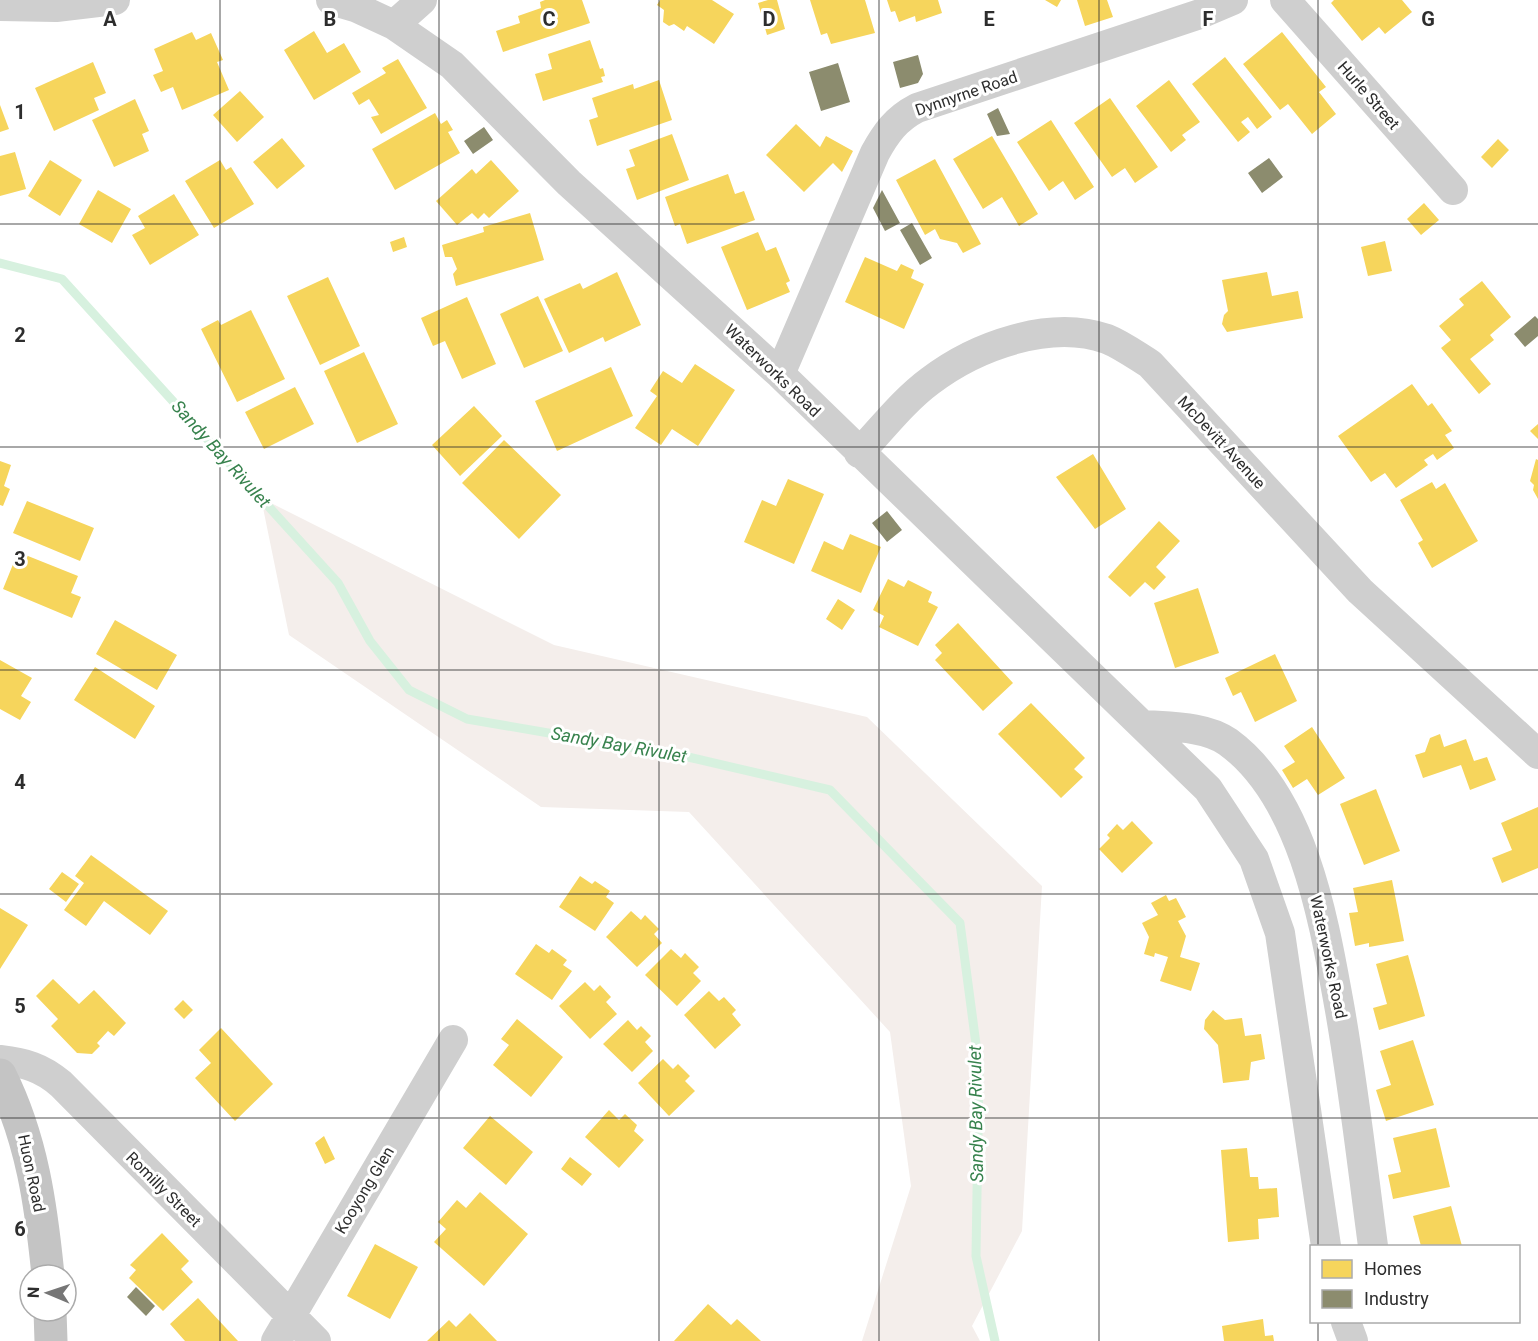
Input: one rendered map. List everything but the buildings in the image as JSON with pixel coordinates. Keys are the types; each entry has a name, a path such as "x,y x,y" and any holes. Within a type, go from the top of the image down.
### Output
{"main road":[{"name":"Huon Road","path":"0,1075 24,1133 37,1179 47,1263"},
{"path":"50,1323 51,1341"}],"street":[{"path":"0,6 56,7 115,0"},
{"name":"Waterworks Road","path":"331,0 355,7 394,26 452,65 569,183 780,374 1144,724 1208,789 1254,859 1280,933 1326,1245"},
{"path":"394,26 422,0"},
{"name":"Dynnyrne Road","path":"780,374 875,153 893,125 904,115 917,108 1200,14 1233,0"},
{"name":"Hurle Street","path":"1285,0 1453,190"},
{"name":"McDevitt Avenue","path":"860,453 905,403 929,381 957,363 992,347 1052,333 1082,333 1107,339 1150,364 1368,599 1538,754"},
{"name":"Waterworks Road","path":"1144,724 1190,729 1226,741 1248,762 1273,794 1291,827 1322,912 1350,1063 1373,1245"},
{"name":"Kooyong Glen","path":"282,1328 453,1040"},
{"name":"Romilly Street","path":"0,1060 27,1063 39,1068 61,1084 282,1328 316,1341"},
{"path":"1346,1323 1353,1341"}],"shaded area":[{"path":"261,498 554,645 867,717 1042,886 1022,1231 972,1326 980,1341 862,1341 911,1186 890,1032 689,812 541,807 289,635"}],"waterway":[{"name":"Sandy Bay Rivulet","path":"0,263 62,279 338,583 370,641 409,690 467,719 688,757 830,790 960,923 979,1067 976,1256 995,1341"}]}
